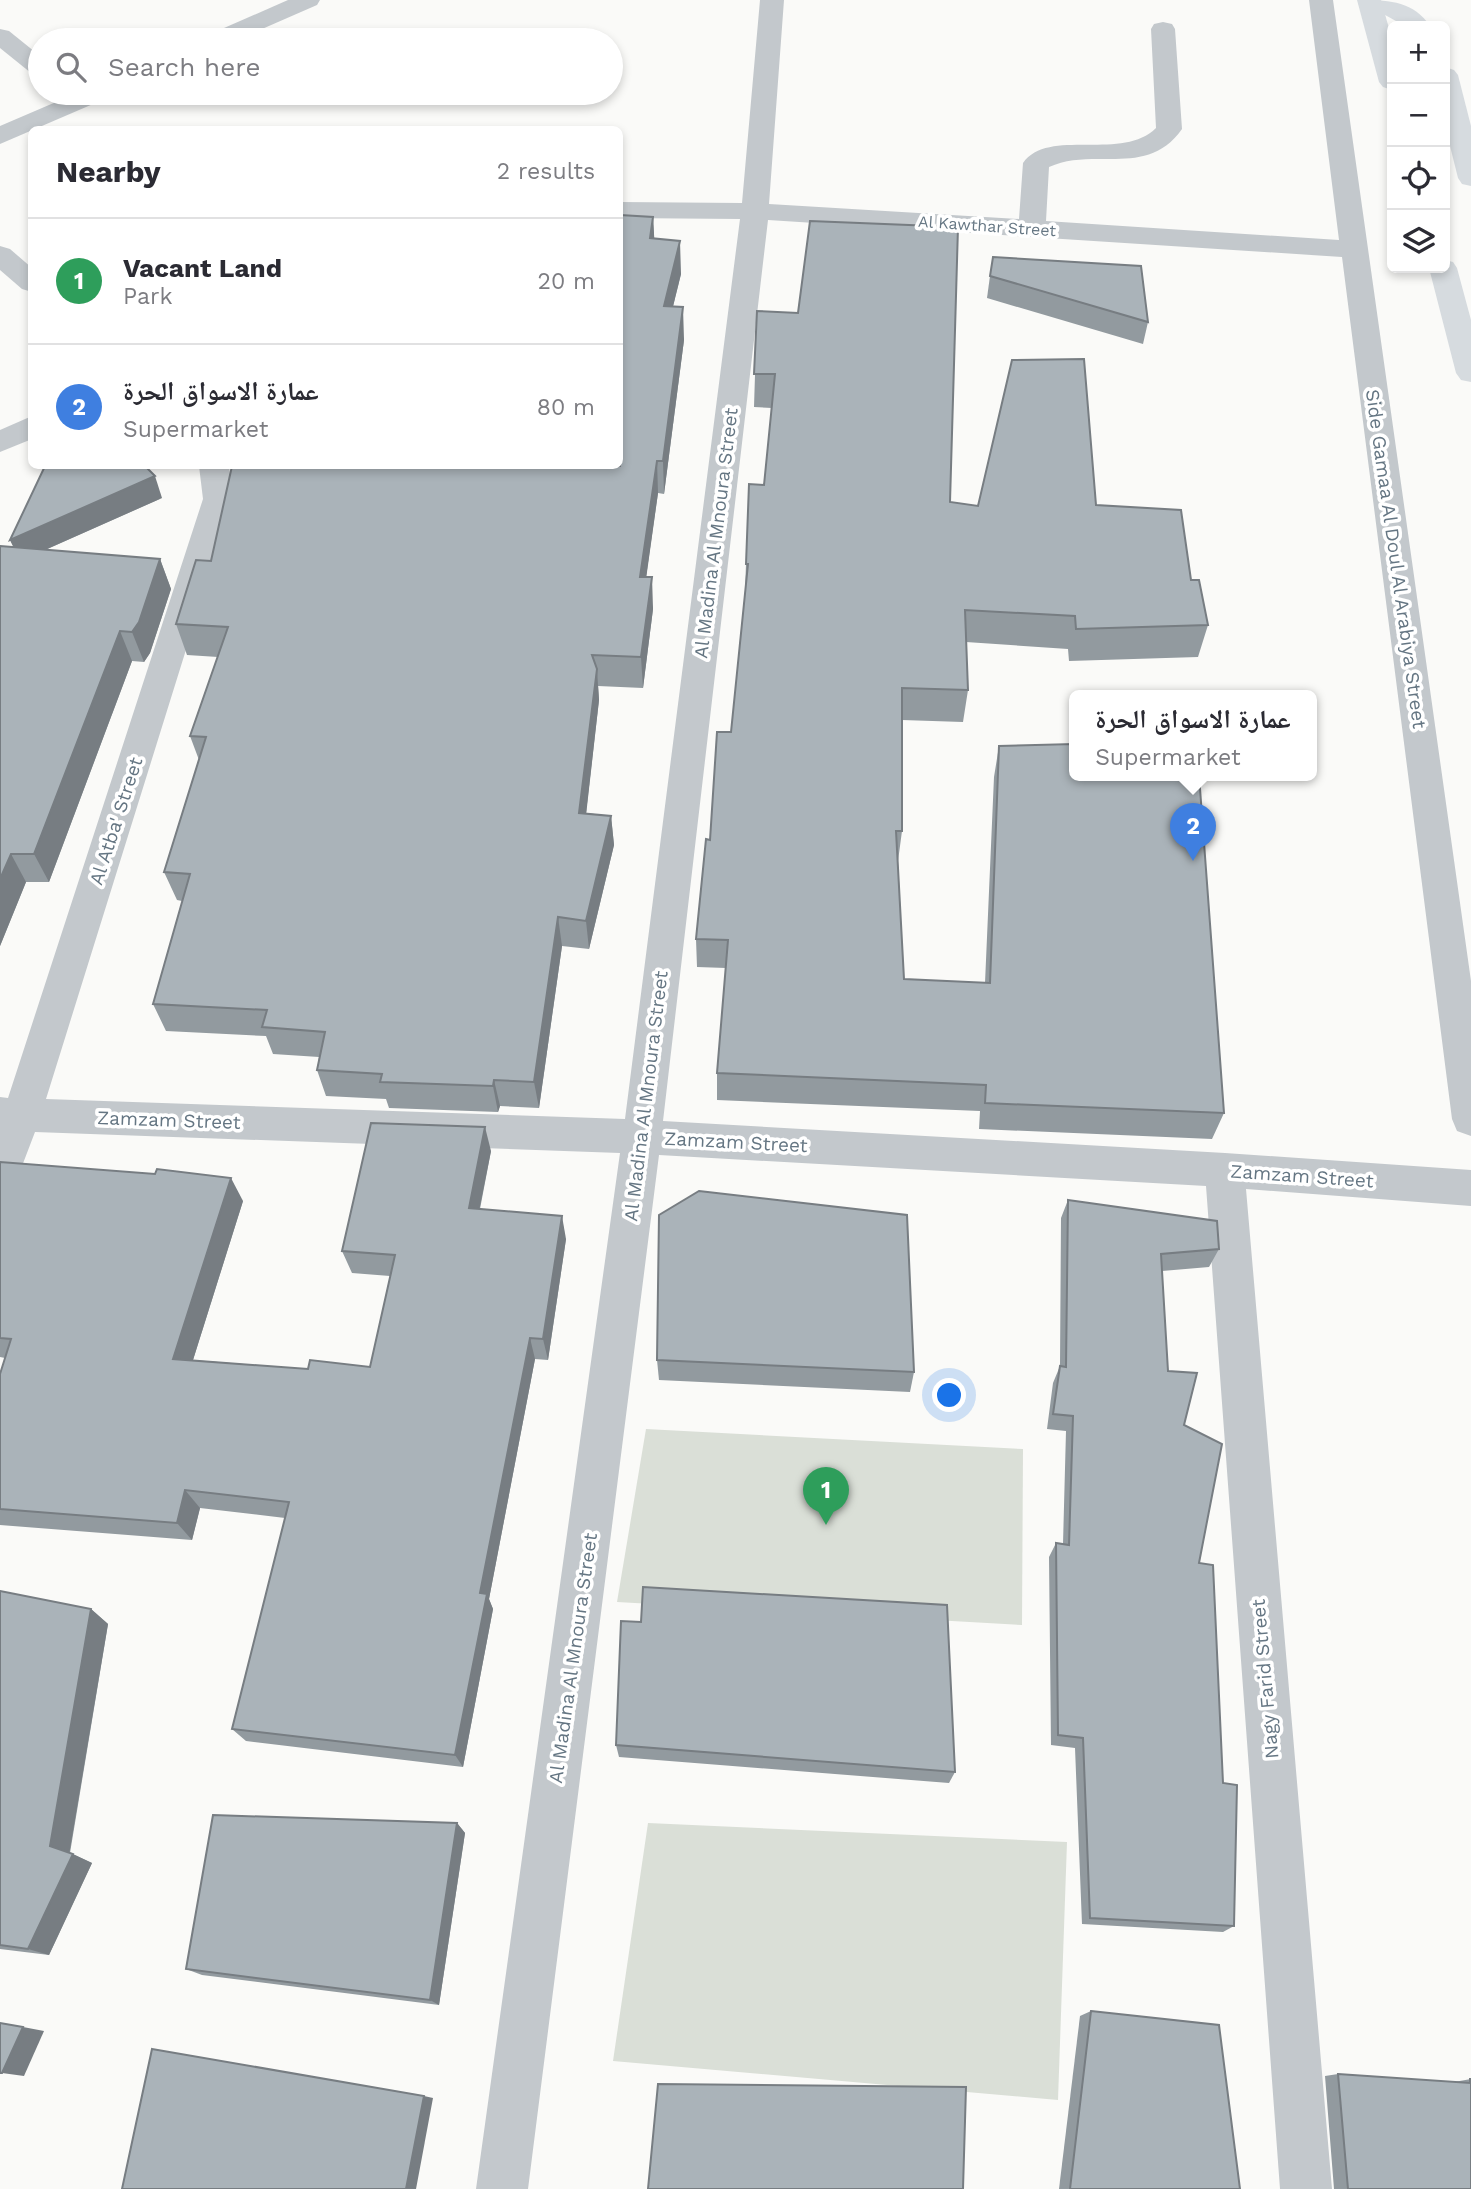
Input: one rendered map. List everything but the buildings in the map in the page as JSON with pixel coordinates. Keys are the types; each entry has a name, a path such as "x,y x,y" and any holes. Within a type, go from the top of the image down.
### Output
{"main road":[{"path":"1369,0 1387,64"},
{"path":"1376,0 1414,21"},
{"path":"1447,84 1471,178"},
{"path":"1444,273 1471,373"}],"street":[{"path":"244,28 308,0"},
{"name":"Al Madina Al Mnoura Street","path":"502,2189 642,1137 755,211 772,0"},
{"name":"Side Gamaa Al Doul Al Arabiya Street","path":"1321,0 1471,1119"},
{"path":"1032,229 1037,163 1045,157 1055,154 1140,150 1163,137 1168,129 1163,29"},
{"path":"0,36 28,58"},
{"path":"0,136 63,105"},
{"name":"Al Kawthar Street","path":"623,210 755,211 1355,249"},
{"path":"0,255 28,280"},
{"path":"0,442 28,428"},
{"name":"Al Atba' Street","path":"0,1175 11,1115 218,499 214,469"},
{"name":"Zamzam Street","path":"11,1115 642,1137 1225,1170 1471,1188"},
{"name":"Nagy Farid Street","path":"1225,1170 1306,2189"}],"shaded area":[{"path":"646,1429 1023,1449 1022,1625 617,1602"},
{"path":"648,1823 1067,1842 1058,2100 613,2061"}],"place":[{"name":"عمارة الاسواق الحرة","path":"1193,861"},
{"name":"Vacant Land","path":"826,1525"}]}
